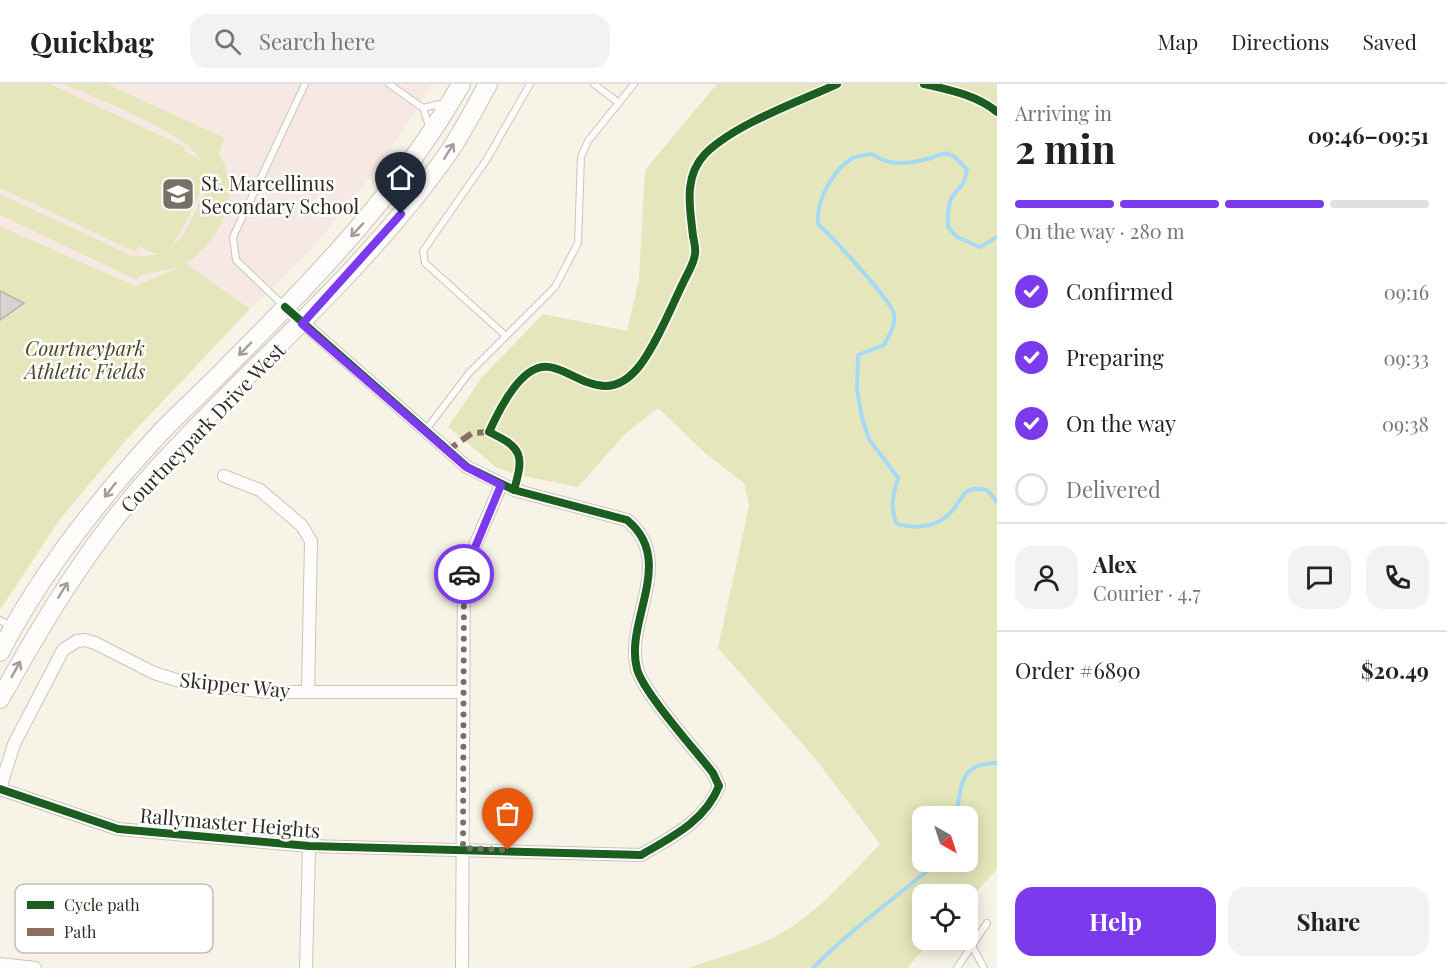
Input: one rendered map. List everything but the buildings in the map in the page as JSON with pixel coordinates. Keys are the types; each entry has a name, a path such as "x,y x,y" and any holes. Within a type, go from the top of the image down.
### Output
{"main road":[{"name":"Courtneypark Drive West","path":"0,652 6,624 119,478 375,211 432,134 460,84"},
{"name":"Courtneypark Drive West","path":"0,699 66,584 133,496 302,324 408,206 446,157 488,84"},
{"path":"6,624 33,639"}],"street":[{"path":"285,307 466,467 501,485 464,571 462,968"},
{"path":"224,476 260,490 302,526 311,541 308,691"},
{"name":"Rallymaster Heights","path":"0,789 118,829 309,846 463,848 641,855 685,829 712,803 719,786 713,773 648,690 637,670 635,651 649,568 647,545 640,531 627,520 501,485"},
{"name":"Skipper Way","path":"0,789 19,734 63,650 77,641 96,643 154,673 183,682 267,692 463,692"},
{"path":"306,968 309,846"},
{"path":"0,964 35,968"}],"lane":[{"path":"285,307 236,260 233,251 233,237 305,84"},
{"path":"389,84 423,108 432,134"},
{"path":"506,336 425,263 423,251 487,159 530,84"},
{"path":"594,84 619,103"},
{"path":"425,431 469,374 555,287 578,243 581,157 588,141 634,84"},
{"path":"423,108 451,101"},
{"path":"978,937 987,923"},
{"path":"957,968 969,950"},
{"path":"974,950 984,968"}],"shaded area":[{"name":"St. Marcellinus Secondary School","path":"0,84 432,84 383,162 309,252 250,309 187,264 135,286 0,226"}],"green space":[{"name":"Courtneypark Athletic Fields","path":"0,84 50,84 185,147 184,151 200,160 179,139 160,128 64,84 107,84 224,138 219,153 226,170 229,202 217,231 208,244 182,266 187,264 250,309 126,440 60,519 0,610 0,226 135,286 180,267 140,275 137,280 0,215 0,194 130,255 148,256 159,253 139,246 136,252 0,188","holes":["207,177 208,183 189,225 170,247 182,229"]},
{"path":"717,84 997,84 997,869 978,890 978,884 912,884 912,950 923,950 907,968 688,968 760,944 794,925 833,893 880,844 814,757 718,648 749,506 744,483 706,454 658,408 625,434 578,487 514,474 496,467 448,427 482,377 543,314 627,331 639,279 645,170"}],"waterway":[{"path":"997,237 980,247 957,237 948,227 950,202 962,184 967,170 957,159 947,154 916,162 900,163 886,161 872,154 855,157 845,163 832,178 823,196 818,215 818,224 873,283 894,314 893,326 884,345 858,355 857,390 862,418 869,439 898,478 893,500 896,523 915,527 936,523 947,516 963,496 971,490 987,490 997,502"},
{"path":"958,806 962,786 969,772 975,767 997,763"},
{"path":"813,968 859,926 925,872"}],"marked path":[{"path":"447,451 472,433 489,432"}],"cycle path":[{"path":"514,490 519,468 518,454 509,443 489,432 515,386 530,372 538,368 549,367 599,385 613,385 627,379 641,364 653,345 693,261 695,250 690,193 693,173 698,163 718,143 750,123 837,84"},
{"path":"924,84 972,97 997,112"},
{"path":"0,789 118,829 309,846 641,855 686,827 713,798 719,786 713,773 659,706 637,669 635,650 637,631 649,573 648,554 641,536 627,520 514,490 467,467 285,307"}],"way so far":[{"path":"464,574 463,848 508,850"}],"place":[{"name":"St. Marcellinus Secondary School","path":"178,194"}],"route":[{"path":"401,214 302,324 466,467 501,485 464,574"}]}
